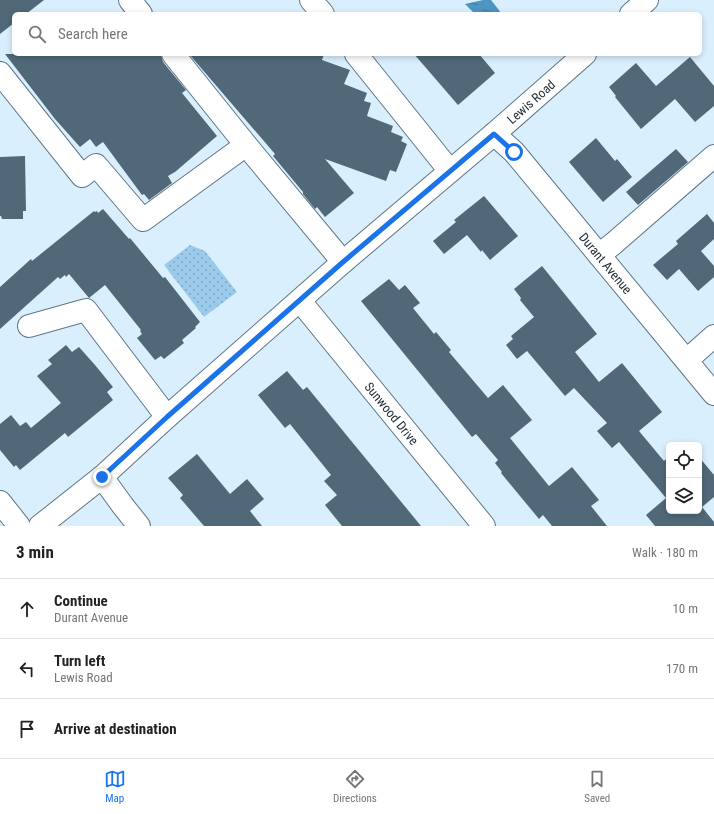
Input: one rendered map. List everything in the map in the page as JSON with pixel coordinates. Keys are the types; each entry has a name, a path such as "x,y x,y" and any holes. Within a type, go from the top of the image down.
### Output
{"street":[{"path":"130,0 140,12"},
{"path":"311,0 321,12"},
{"path":"633,12 647,0"},
{"path":"175,56 343,262"},
{"path":"358,56 450,171"},
{"name":"Lewis Road","path":"40,526 102,477 167,417 343,262 494,134 583,56"},
{"path":"0,73 82,176 96,165 143,220 246,145"},
{"name":"Durant Avenue","path":"494,134 514,152 714,394"},
{"path":"599,255 714,156"},
{"name":"Sunwood Drive","path":"300,301 484,526"},
{"path":"29,326 86,310 167,417"},
{"path":"687,360 714,336"},
{"path":"102,477 139,526"},
{"path":"0,502 19,526"}],"shaded area":[{"path":"190,245 205,251 237,292 204,317 164,265"}],"water":[{"path":"483,0 491,0 500,12 473,12 465,4"}],"building":[{"path":"0,0 44,0 29,12 12,12 12,25 0,34"},
{"path":"5,54 12,54 12,56 162,56 163,62 186,90 182,93 217,136 175,172 168,176 172,183 149,200 144,194 142,195 103,142 96,147 90,139 80,147 55,119"},
{"path":"191,56 323,56 322,60 350,70 344,84 367,93 364,101 371,103 367,116 393,126 391,132 403,137 401,141 407,144 396,172 390,170 386,181 325,159 354,193 325,217 317,207 315,209 303,194 303,192 273,156 275,154"},
{"path":"416,56 481,56 495,73 458,105"},
{"path":"690,57 714,86 714,106 695,122 675,99 641,129 615,97 616,96 609,87 636,63 656,86"},
{"path":"596,138 615,161 617,159 632,177 603,202 569,162"},
{"path":"676,149 688,162 638,205 626,192"},
{"path":"25,156 26,211 23,211 23,219 2,219 0,216 0,157"},
{"path":"484,196 518,236 490,260 482,250 481,252 467,235 444,254 433,241 456,222 454,220"},
{"path":"103,209 129,239 130,238 163,278 165,277 200,322 195,327 196,328 182,340 184,343 164,359 161,356 155,360 137,338 142,334 140,331 141,330 105,285 89,298 69,274 60,279 58,277 0,329 0,287 31,259 32,261 94,211 97,211 98,213"},
{"path":"707,214 714,223 714,239 701,251 714,266 714,277 698,291 679,269 667,280 653,265 678,244 676,241"},
{"path":"542,266 597,334 575,352 599,382 622,363 662,412 639,431 664,461 666,459 666,498 619,442 612,448 597,431 607,423 574,388 565,396 527,351 517,359 506,345 513,339 511,336 534,317 520,300 521,298 514,289"},
{"path":"389,279 399,290 405,285 420,303 413,308 434,334 436,332 451,350 449,352 488,398 503,385 532,420 510,438 549,486 572,467 599,500 591,506 607,526 552,526 543,515 539,519 501,473 502,472 495,463 498,460 476,434 472,437 361,301"},
{"path":"66,345 72,352 79,347 95,365 113,387 107,392 113,400 68,437 65,433 20,470 16,465 14,467 0,450 0,424 11,415 20,426 26,422 31,428 61,403 37,376 52,364 48,360"},
{"path":"287,371 303,390 307,387 421,526 342,526 325,505 337,495 324,481 331,475 290,424 285,428 258,395"},
{"path":"197,454 230,494 247,479 264,499 250,511 262,526 204,526 180,498 183,495 168,478"},
{"path":"702,461 714,475 714,497 702,507"},
{"path":"666,498 666,514 702,514 702,507 714,522 714,526 655,526 646,515"}],"route":[{"path":"102,477 167,417 343,262 494,134 514,152"}]}
